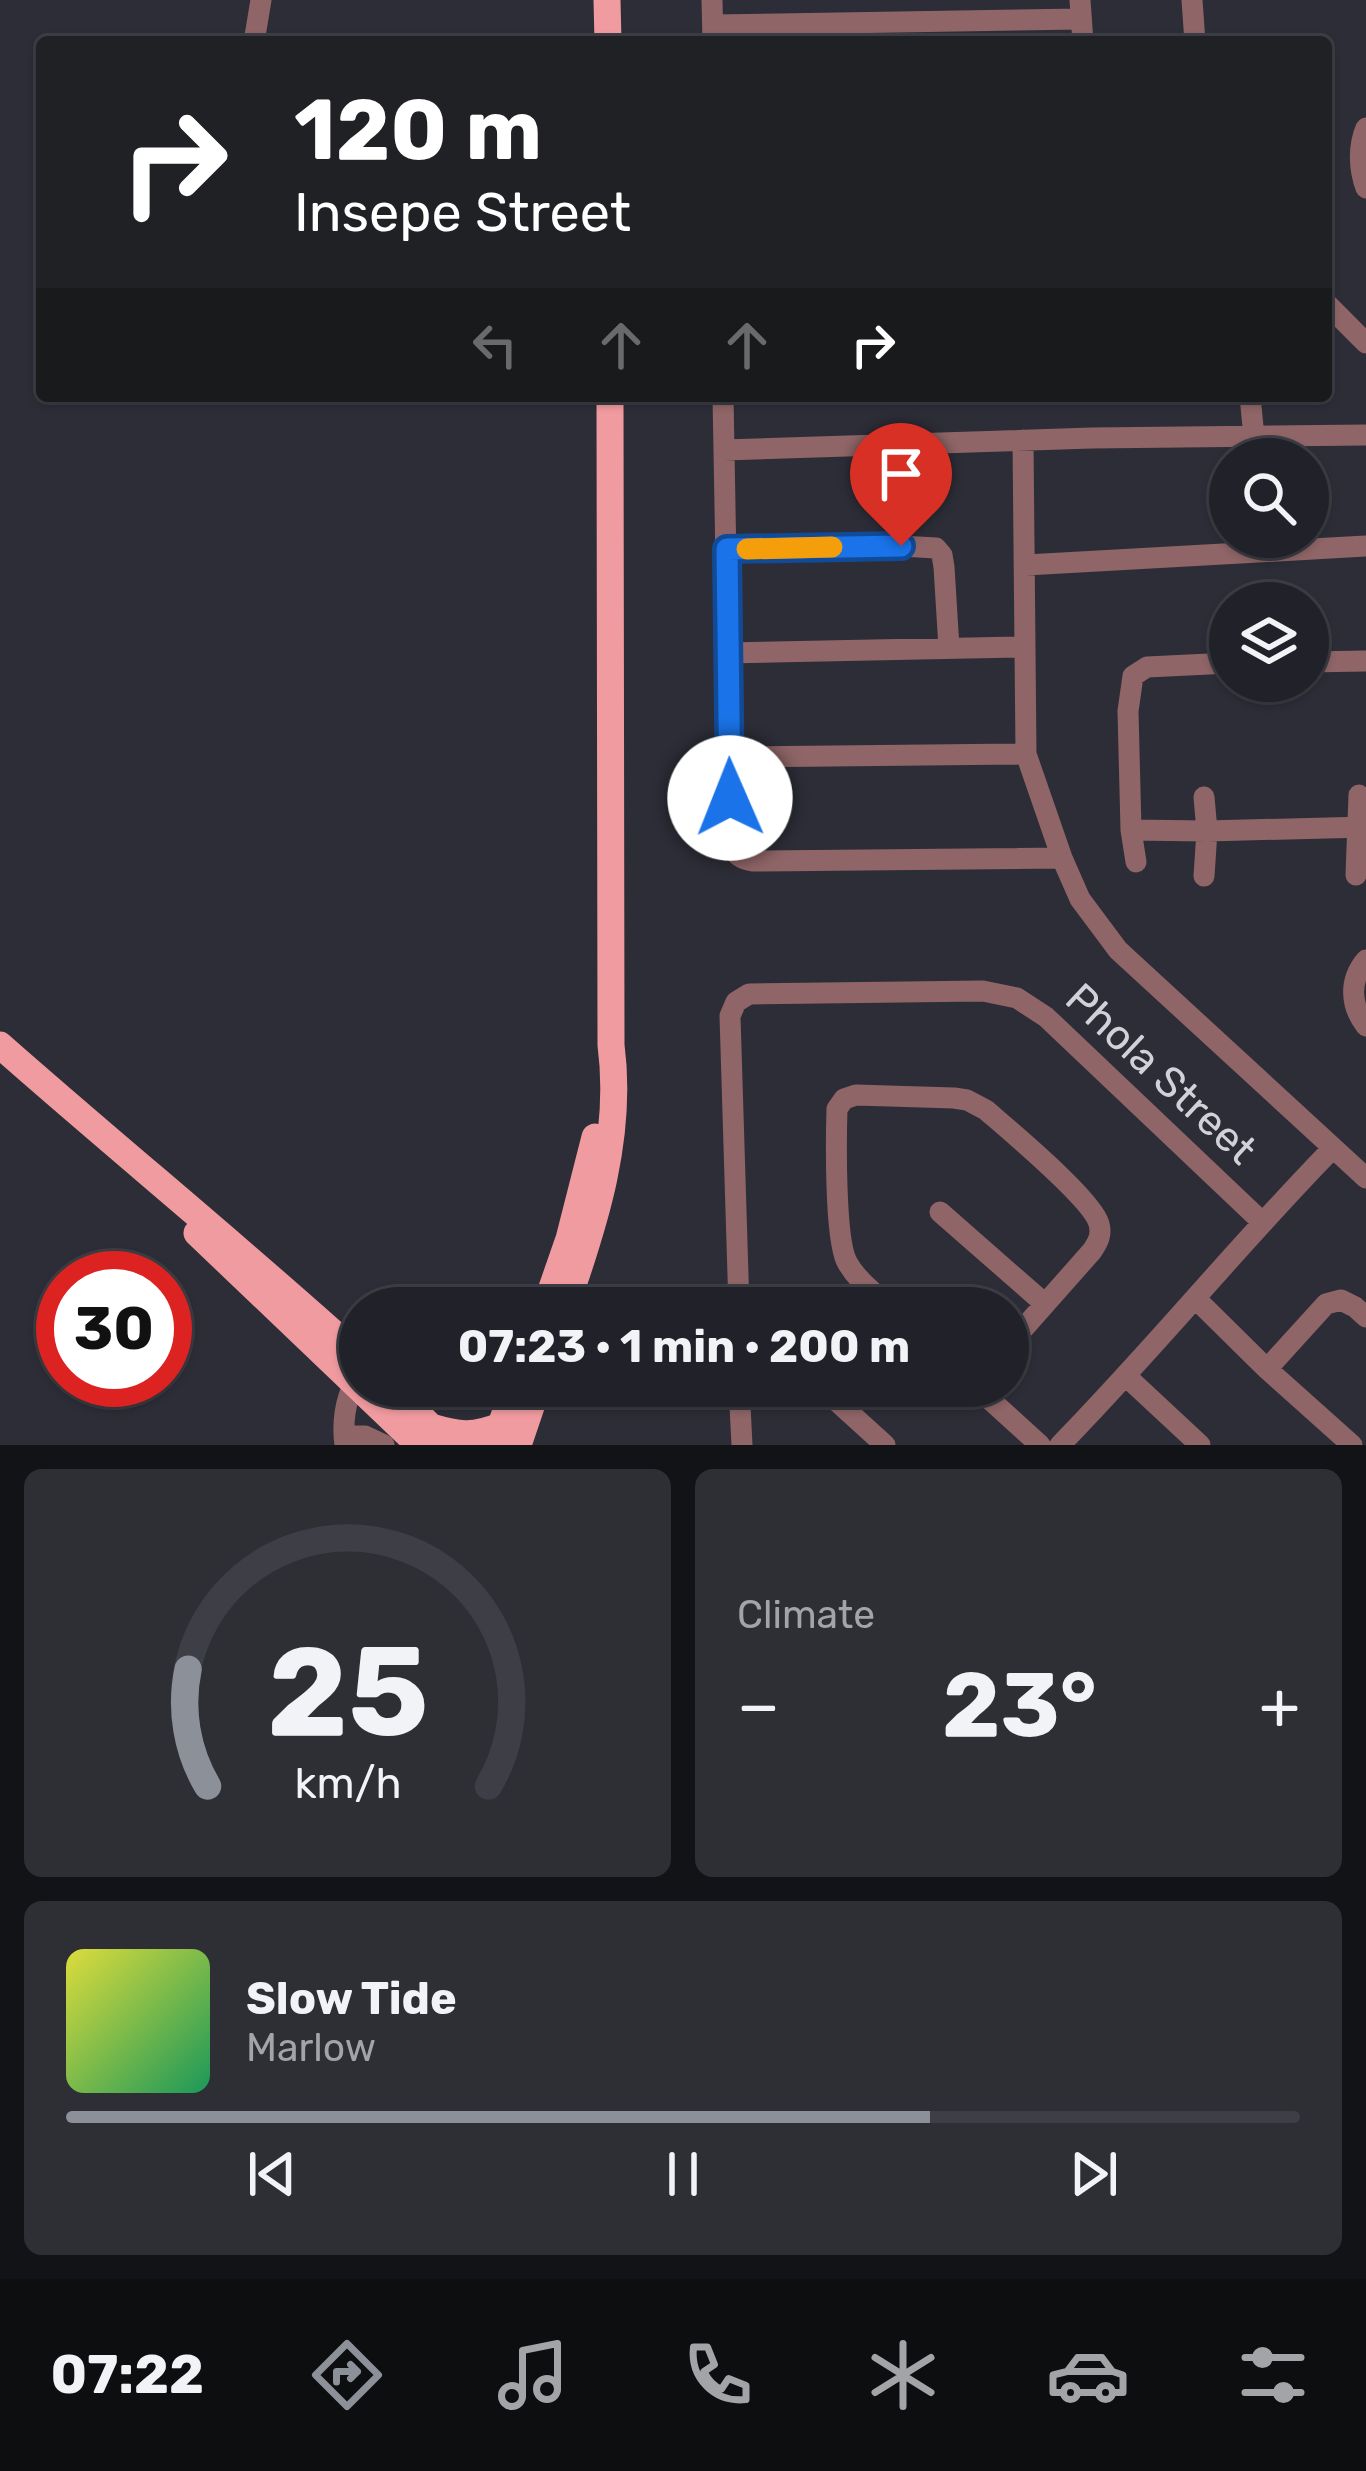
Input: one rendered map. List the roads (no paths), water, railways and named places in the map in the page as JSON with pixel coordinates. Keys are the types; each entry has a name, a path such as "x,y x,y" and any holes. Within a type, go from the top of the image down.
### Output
{"main road":[{"path":"607,0 608,36"},
{"path":"573,1287 605,1178 614,1102 610,402"},
{"path":"0,1045 232,1242 339,1351"},
{"path":"552,1287 587,1170 611,1045"},
{"path":"398,1407 433,1439 485,1432 504,1439"},
{"path":"407,1407 433,1439"},
{"path":"504,1439 510,1407"},
{"path":"504,1439 525,1407"}],"street":[{"path":"255,36 261,0"},
{"path":"712,0 713,34 1081,20"},
{"path":"1192,0 1195,36"},
{"path":"1366,128 1360,150 1366,188"},
{"path":"1332,309 1366,343"},
{"path":"723,402 731,839 735,854 746,860 1061,858"},
{"path":"1251,402 1254,437"},
{"path":"724,450 1366,434"},
{"path":"1023,440 1026,754 1080,899 1118,950 1366,1178"},
{"path":"1026,565 1366,546"},
{"path":"727,549 936,548 944,567 950,648"},
{"path":"727,653 1024,647"},
{"path":"1329,662 1366,661"},
{"path":"1136,862 1131,830 1132,676 1147,667 1209,664"},
{"path":"730,757 1026,754"},
{"path":"1356,875 1362,827 1359,796"},
{"path":"1204,797 1204,876"},
{"path":"1131,830 1362,827"},
{"path":"1366,959 1353,991 1355,1007 1366,1026"},
{"name":"Phola Street","path":"738,1287 730,1016 736,1002 749,994 983,991 1017,998 1046,1017 1261,1221"},
{"path":"870,1287 850,1267 842,1244 837,1114 844,1100 856,1095 954,1098 977,1104 1090,1206 1100,1228 1098,1242 1029,1322"},
{"path":"1060,1445 1127,1377 1261,1221 1333,1148"},
{"path":"940,1212 1045,1304"},
{"path":"1196,1299 1352,1445"},
{"path":"1267,1369 1326,1304 1341,1300 1366,1317"},
{"path":"1127,1377 1200,1445"},
{"path":"347,1407 344,1441 365,1436 384,1445"},
{"path":"741,1407 742,1445"},
{"path":"843,1407 885,1445"},
{"path":"998,1407 1040,1445"}]}
